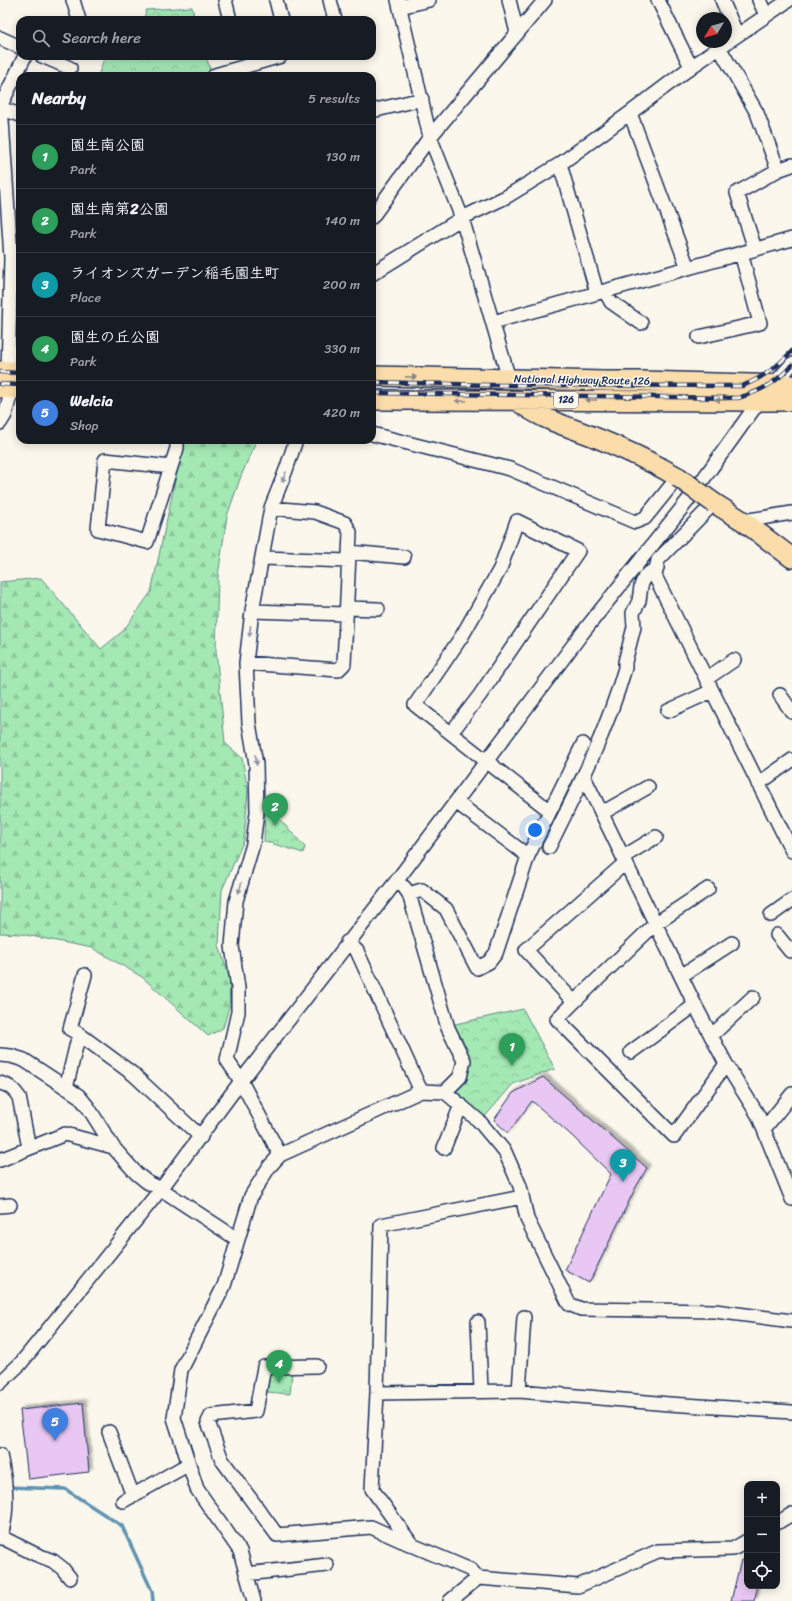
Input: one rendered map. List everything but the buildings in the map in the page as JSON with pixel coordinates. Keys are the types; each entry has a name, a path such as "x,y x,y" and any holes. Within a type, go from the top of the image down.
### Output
{"highway":[{"name":"National Highway Route 126","path":"376,376 607,381 642,380 792,385"},
{"name":"National Highway Route 126","path":"376,400 792,401"},
{"name":"National Highway Route 126","path":"518,401 527,409 552,421 650,460 678,477 742,521 792,558"}],"street":[{"path":"73,0 78,16"},
{"path":"225,0 229,16"},
{"path":"276,0 280,16"},
{"path":"330,0 334,16"},
{"path":"429,0 399,3 430,137 462,218 509,379"},
{"path":"509,0 517,33"},
{"path":"376,211 430,137 545,0"},
{"path":"658,0 691,67"},
{"path":"722,0 737,35"},
{"path":"759,0 766,15"},
{"path":"732,38 789,0"},
{"path":"0,38 16,45"},
{"path":"376,272 462,218 506,197 560,164 718,48"},
{"path":"720,48 757,113 778,170"},
{"path":"17,72 23,60"},
{"path":"52,60 70,67"},
{"path":"221,72 240,62 254,60"},
{"path":"0,423 5,414 10,380 10,258 0,109 16,74"},
{"path":"376,110 422,99"},
{"path":"0,109 16,114"},
{"path":"630,113 688,268"},
{"path":"560,164 601,292 611,302 641,323"},
{"path":"755,249 737,193 778,170 792,165"},
{"path":"493,322 792,239"},
{"path":"699,337 760,323 741,253"},
{"path":"0,1383 21,1363 161,1189 347,942 398,879 580,636 688,499 760,400 792,364"},
{"path":"376,435 510,469 635,522 645,518 678,477"},
{"path":"171,467 105,460 98,529 147,542 171,467 177,448 177,444"},
{"path":"280,1155 241,1081 227,1060 238,1012 238,988 232,946 236,901 254,844 257,812 256,764 249,724 246,664 252,611 263,558 271,508 295,444"},
{"path":"714,502 658,560 655,576 792,851"},
{"path":"246,664 338,670 344,664 350,532 345,523 315,512 271,508"},
{"path":"742,521 792,513"},
{"path":"451,733 480,695 578,551 516,521 500,569 462,636 415,705 550,811"},
{"path":"263,558 404,558"},
{"path":"549,847 584,777 607,723 625,668 625,662 634,628 633,613 639,601 641,586 645,576 657,568"},
{"path":"252,611 346,611 378,609"},
{"path":"706,679 734,660"},
{"path":"668,711 712,691"},
{"path":"780,696 792,712"},
{"path":"408,894 422,890 446,909 476,968 489,962 496,953 528,856 583,744"},
{"path":"758,784 792,760"},
{"path":"584,777 695,1005 726,1064 758,1115 792,1200"},
{"path":"602,813 648,788"},
{"path":"456,802 528,856"},
{"path":"574,1002 526,950 624,860 656,837"},
{"path":"398,879 408,894 448,1028 464,1060 460,1078 445,1092"},
{"path":"708,889 655,924 557,1019 674,1136 726,1064"},
{"path":"771,915 792,900"},
{"path":"777,935 790,951 792,949"},
{"path":"347,942 357,951 421,1091"},
{"path":"681,976 732,943"},
{"path":"85,975 70,1029 133,1074 201,1136"},
{"path":"711,1036 753,997"},
{"path":"631,1052 695,1005"},
{"path":"66,1088 79,1034"},
{"path":"0,1054 24,1060 79,1096 88,1107 113,1147 136,1173 147,1182 161,1189 237,1239"},
{"path":"0,1082 9,1085 15,1090 19,1097 29,1148"},
{"path":"254,1601 240,1551 197,1489 174,1418 181,1370 224,1286 251,1196 269,1167 280,1155 421,1091 445,1092 479,1121 505,1152 520,1186 527,1219 569,1304 581,1309 715,1311 792,1321"},
{"path":"764,1129 792,1094"},
{"path":"444,1148 462,1105"},
{"path":"0,1160 65,1134 113,1147"},
{"path":"412,1545 372,1489 377,1393 381,1225 522,1197"},
{"path":"519,1390 524,1317"},
{"path":"478,1322 481,1390"},
{"path":"317,1366 264,1367 256,1411 211,1416 208,1422 222,1460 277,1535 371,1527 472,1570 478,1578"},
{"path":"377,1393 519,1390 669,1404 792,1412"},
{"path":"110,1432 128,1498 189,1464"},
{"path":"0,1455 5,1478 5,1502 0,1538 35,1554 53,1560 70,1578"},
{"path":"780,1521 792,1514"},
{"path":"450,1601 478,1578 578,1586 658,1551 733,1549 744,1543"},
{"path":"246,1574 327,1565"}],"green space":[{"path":"192,7 194,16 145,16 146,10"},
{"path":"104,60 207,60 211,72 139,72 99,72"},
{"path":"183,444 255,444 241,476 227,516 218,576 216,650 225,743 242,758 248,791 244,840 222,890 219,945 230,980 229,1007 223,1028 208,1036 142,977 92,948 21,934 0,933 0,582 41,578 101,649 123,631 151,592"},
{"path":"265,810 272,811 305,847 303,853 264,841"},
{"path":"523,1009 555,1069 513,1084 483,1119 456,1090 468,1075 470,1063 451,1025"},
{"path":"276,1371 292,1372 290,1394 267,1392 270,1375"}],"waterway":[{"path":"7,1487 65,1489 122,1526 152,1591 153,1601"}],"railway":[{"path":"376,382 491,385 742,386 769,372 792,351"},
{"path":"376,393 738,398 768,386 792,365"},
{"path":"0,372 16,373"},
{"path":"0,384 16,385"}],"place":[{"name":"園生南第2公園","path":"275,826"},
{"name":"園生南公園","path":"512,1066"},
{"name":"ライオンズガーデン稲毛園生町","path":"623,1182"},
{"name":"園生の丘公園","path":"279,1383"},
{"name":"Welcia","path":"55,1441"}]}
